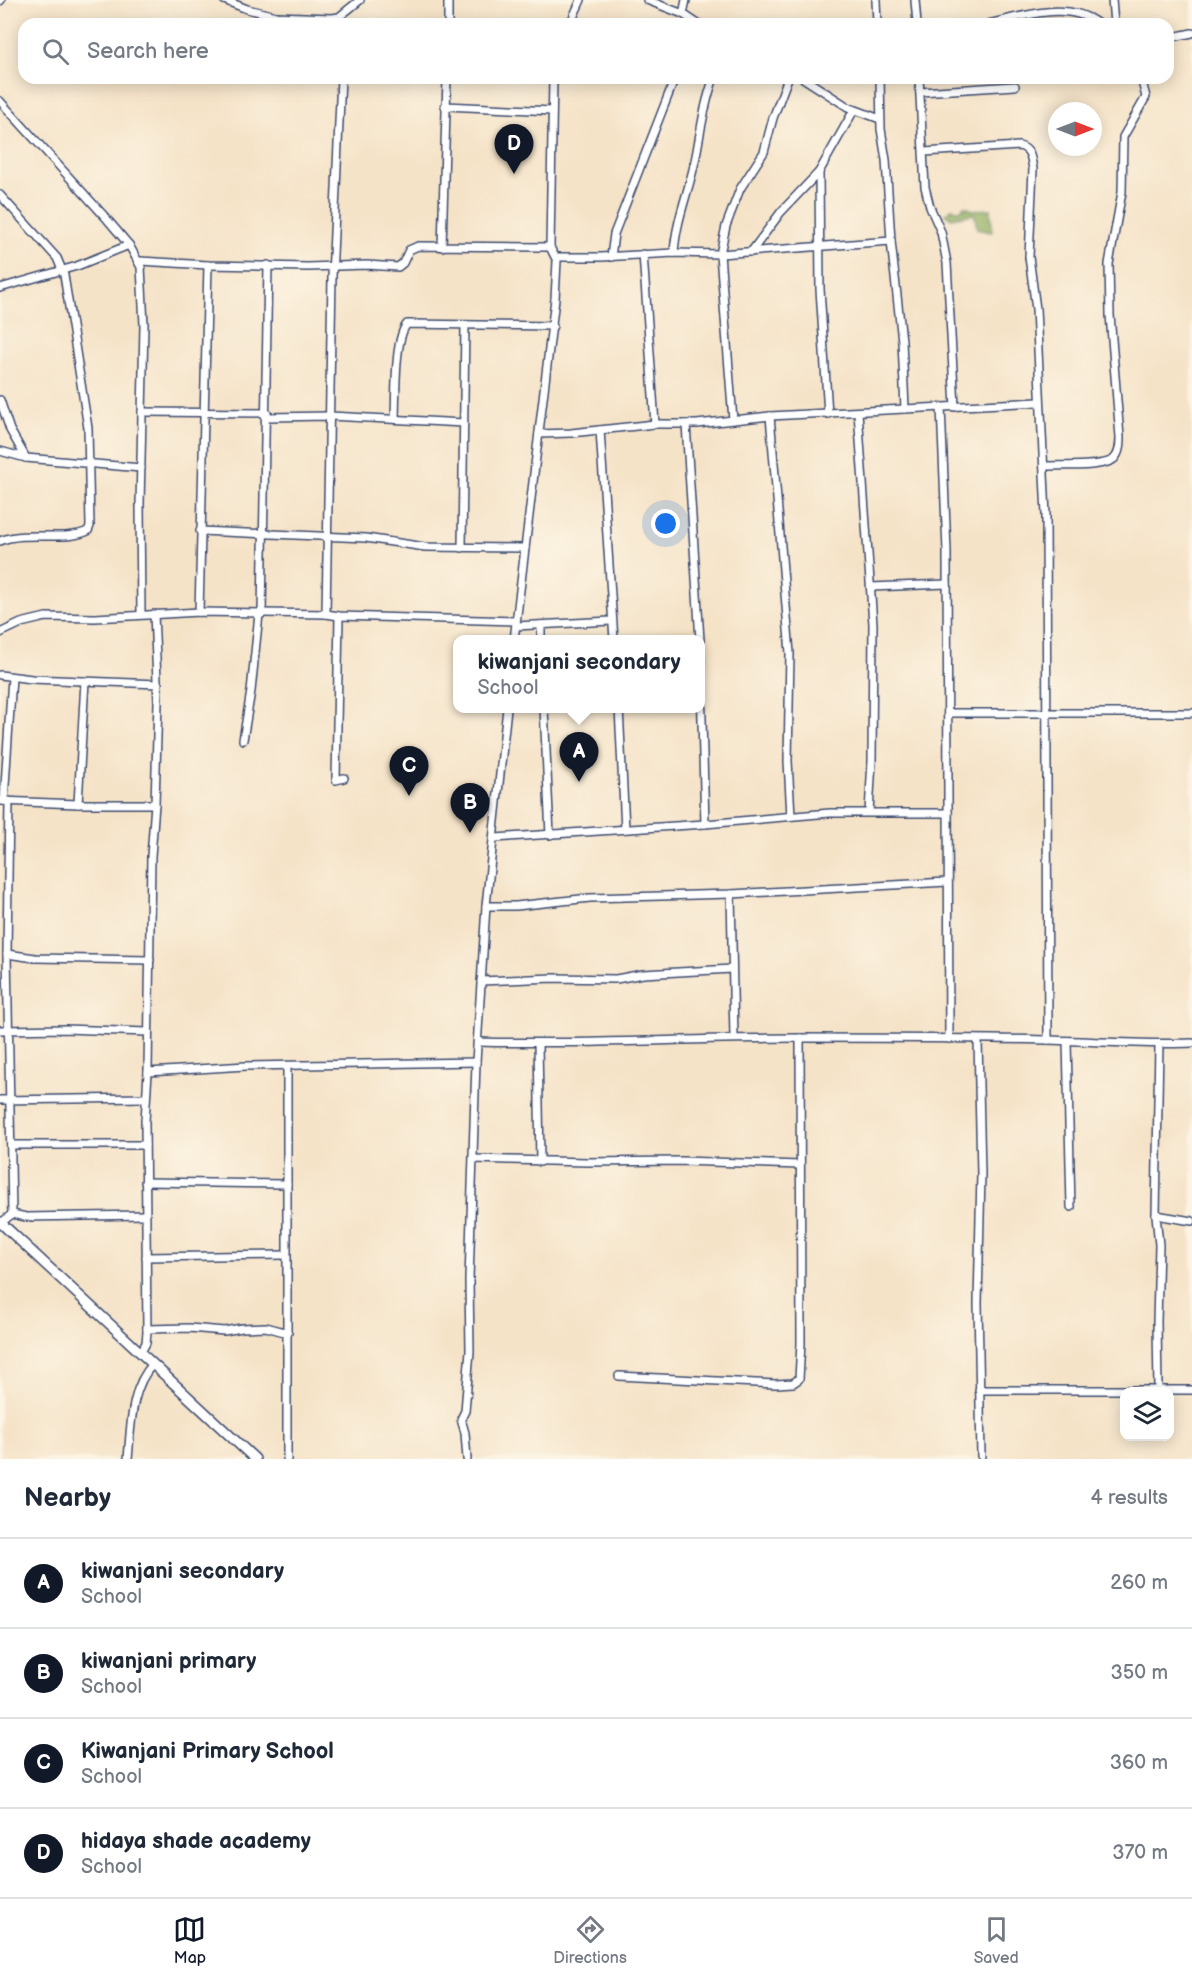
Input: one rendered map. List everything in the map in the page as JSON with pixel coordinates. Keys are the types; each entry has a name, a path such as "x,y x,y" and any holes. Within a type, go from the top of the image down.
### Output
{"street":[{"path":"224,0 247,9 276,16 302,18"},
{"path":"343,18 360,0"},
{"path":"448,0 448,18"},
{"path":"573,18 582,0"},
{"path":"648,0 689,18"},
{"path":"683,14 686,0"},
{"path":"876,0 877,18"},
{"path":"915,0 916,18"},
{"path":"1112,0 1114,18"},
{"path":"1018,18 1062,9 1078,12 1088,18"},
{"path":"1174,37 1192,33"},
{"path":"326,614 332,266 341,84"},
{"path":"442,247 447,84"},
{"path":"514,635 553,326 557,271 556,257 550,247 553,84"},
{"path":"611,256 614,234 673,84"},
{"path":"674,253 677,228 712,84"},
{"path":"733,420 720,254 726,226 740,189 764,152 786,84"},
{"path":"813,84 854,110 880,119"},
{"path":"880,84 880,119 886,160 891,241 902,341 905,409"},
{"path":"919,84 927,198 945,250 955,406"},
{"path":"1044,466 1105,464 1116,457 1119,449 1109,264 1122,192 1123,137 1146,97 1143,84"},
{"path":"920,92 1015,86"},
{"path":"0,101 46,150 129,245 140,261 144,306 139,572 141,614"},
{"path":"445,106 552,111"},
{"path":"751,252 781,212 819,172 854,110"},
{"path":"924,152 1019,146 1025,148 1031,155 1033,169 1029,257 1036,309 1044,466 1048,1040"},
{"path":"819,172 820,289 828,414"},
{"path":"0,195 57,258 62,269 82,386 90,463 90,526 88,531 76,534 16,537 0,541"},
{"path":"556,257 674,253 720,254 891,241"},
{"path":"0,288 93,260 129,245"},
{"path":"140,261 208,265 398,267 411,248 550,247"},
{"path":"643,254 655,424"},
{"path":"199,612 208,265"},
{"path":"243,740 261,614 267,415 268,265"},
{"path":"395,418 400,344 406,326 414,323 553,326"},
{"path":"462,548 465,325"},
{"path":"0,400 10,430 26,458"},
{"path":"539,434 771,416 1039,402"},
{"path":"941,407 947,584 949,1039"},
{"path":"142,412 395,418 464,423"},
{"path":"858,412 871,587 872,760 869,812"},
{"path":"771,416 790,653 788,761 791,816"},
{"path":"686,424 700,635"},
{"path":"600,430 613,635"},
{"path":"0,451 26,458 141,468"},
{"path":"200,531 366,538 425,547 525,548"},
{"path":"871,587 947,584"},
{"path":"0,633 21,623 46,617 95,618 199,612 326,614 541,625 611,621"},
{"path":"141,1352 146,1343 147,1329 145,1145 151,856 155,804 158,684 154,614"},
{"path":"339,616 336,780 344,778"},
{"path":"541,625 541,635"},
{"path":"0,675 158,684"},
{"path":"12,676 4,801 12,1214"},
{"path":"78,804 85,681"},
{"path":"948,712 1192,713"},
{"path":"467,1459 465,1433 461,1419 465,1411 470,1351 469,1280 476,1062 486,906 506,713"},
{"path":"544,713 550,835"},
{"path":"619,713 625,829"},
{"path":"702,713 705,824"},
{"path":"4,801 155,804"},
{"path":"495,838 791,816 869,812 948,813"},
{"path":"486,906 516,906 590,898 731,894 947,882"},
{"path":"731,894 734,1038"},
{"path":"7,954 35,958 150,960"},
{"path":"481,981 553,978 616,979 643,974 732,969"},
{"path":"0,1030 147,1032"},
{"path":"620,1376 776,1384 797,1381 801,1343 800,1038"},
{"path":"478,1042 800,1038 1192,1043"},
{"path":"978,1040 981,1174 978,1303 981,1456"},
{"path":"1067,1041 1071,1208"},
{"path":"538,1043 540,1162"},
{"path":"1158,1387 1159,1245 1156,1215 1159,1044"},
{"path":"148,1072 476,1062"},
{"path":"287,1066 287,1459"},
{"path":"0,1100 146,1098"},
{"path":"11,1145 145,1145"},
{"path":"474,1159 540,1162 682,1161 800,1165"},
{"path":"145,1182 287,1184"},
{"path":"145,1215 26,1217 12,1214 1,1222 255,1459"},
{"path":"1156,1215 1192,1221"},
{"path":"146,1257 286,1255"},
{"path":"147,1329 189,1328 224,1331 262,1327 288,1333"},
{"path":"128,1459 133,1410 144,1376 153,1364"},
{"path":"979,1390 1120,1391"},
{"path":"1174,1391 1192,1390"}],"green space":[{"path":"964,206 972,210 991,209 992,232 977,229 973,214 952,218 945,214 953,208 962,210"}],"place":[{"name":"hidaya shade academy","path":"514,174"},
{"name":"kiwanjani secondary","path":"579,782"},
{"name":"Kiwanjani Primary School","path":"409,796"},
{"name":"kiwanjani primary","path":"470,833"}]}
